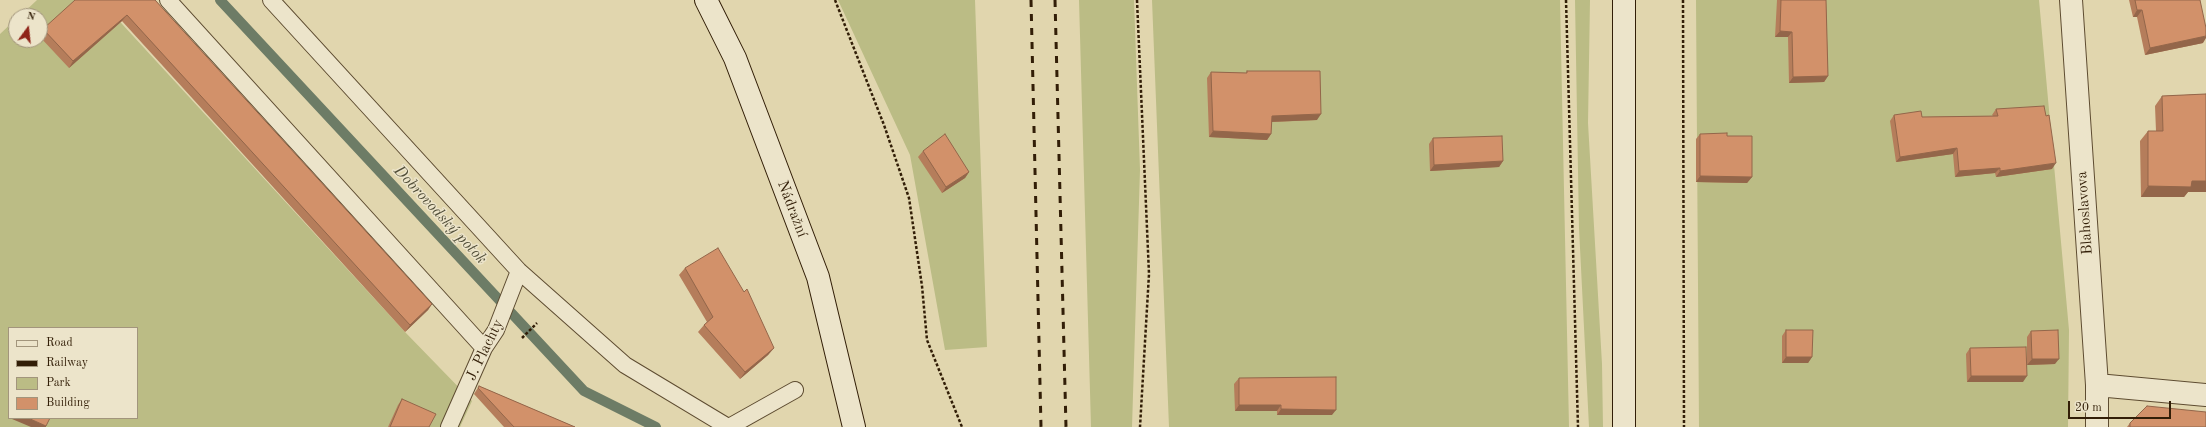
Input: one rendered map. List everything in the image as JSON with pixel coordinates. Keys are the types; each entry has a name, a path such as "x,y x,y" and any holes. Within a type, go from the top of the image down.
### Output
{"main road":[{"name":"Nádražní","path":"706,0 735,58 818,278 854,423"},
{"path":"1624,0 1624,427"},
{"name":"Blahoslavova","path":"2071,0 2097,385 2097,427"},
{"path":"2097,385 2206,395"}],"lane":[{"path":"168,0 484,348"},
{"path":"271,0 518,276 625,365 728,427 796,390"},
{"name":"J. Plachty","path":"449,427 484,348 496,330 518,276"}],"path":[{"path":"836,0 884,125 909,198 922,286 927,340 962,427"},
{"path":"1137,0 1149,274 1140,427"},
{"path":"1566,0 1578,427"},
{"path":"1683,0 1684,427"},
{"path":"521,339 539,320"}],"green space":[{"path":"37,0 100,0 405,332 472,401 460,427 0,427 0,34 8,26 8,48 48,48 48,8 28,8"},
{"path":"838,0 975,0 987,347 945,350 910,155"},
{"path":"1079,0 1134,0 1140,170 1132,427 1091,427"},
{"path":"1152,0 1560,0 1569,427 1169,427"},
{"path":"1575,0 1590,0 1588,123 1602,364 1603,427 1589,427 1579,228"},
{"path":"1696,0 2039,0 2069,330 2068,427 1699,427"}],"building":[{"path":"75,0 155,0 432,304 410,325 127,15 73,61 48,34 48,24"},
{"path":"1781,0 1826,0 1828,76 1793,77 1792,32 1780,31"},
{"path":"2135,0 2200,0 2206,28 2206,36 2150,48 2142,10 2137,10"},
{"path":"1247,71 1320,71 1321,114 1272,116 1271,134 1213,131 1211,72 1247,73"},
{"path":"2206,94 2206,181 2192,181 2191,187 2148,186 2148,131 2163,131 2162,96"},
{"path":"2044,106 2046,116 2049,115 2056,163 2000,171 2000,168 1959,171 1957,148 1900,157 1894,115 1921,111 1922,117 1998,116 1996,109"},
{"path":"1727,133 1727,136 1752,136 1752,177 1700,176 1700,134"},
{"path":"945,134 969,172 946,187 923,151"},
{"path":"1502,136 1503,161 1434,165 1433,138"},
{"path":"718,248 744,292 747,289 774,348 745,372 704,325 713,317 685,268"},
{"path":"1786,330 1813,330 1812,357 1786,357"},
{"path":"2058,330 2059,359 2032,359 2031,331"},
{"path":"2026,347 2027,376 1971,376 1970,348"},
{"path":"1336,377 1336,410 1281,409 1281,405 1239,405 1239,378"},
{"path":"479,386 575,427 514,427 478,388"},
{"path":"402,399 436,414 429,427 390,427"},
{"path":"2147,406 2206,412 2206,427 2130,427 2130,423"},
{"path":"30,419 50,419 46,426"}],"waterway":[{"name":"Dobrovodský potok","path":"220,0 584,391 656,427"}],"railway":[{"path":"1031,0 1041,427"},
{"path":"1055,0 1066,427"}]}
